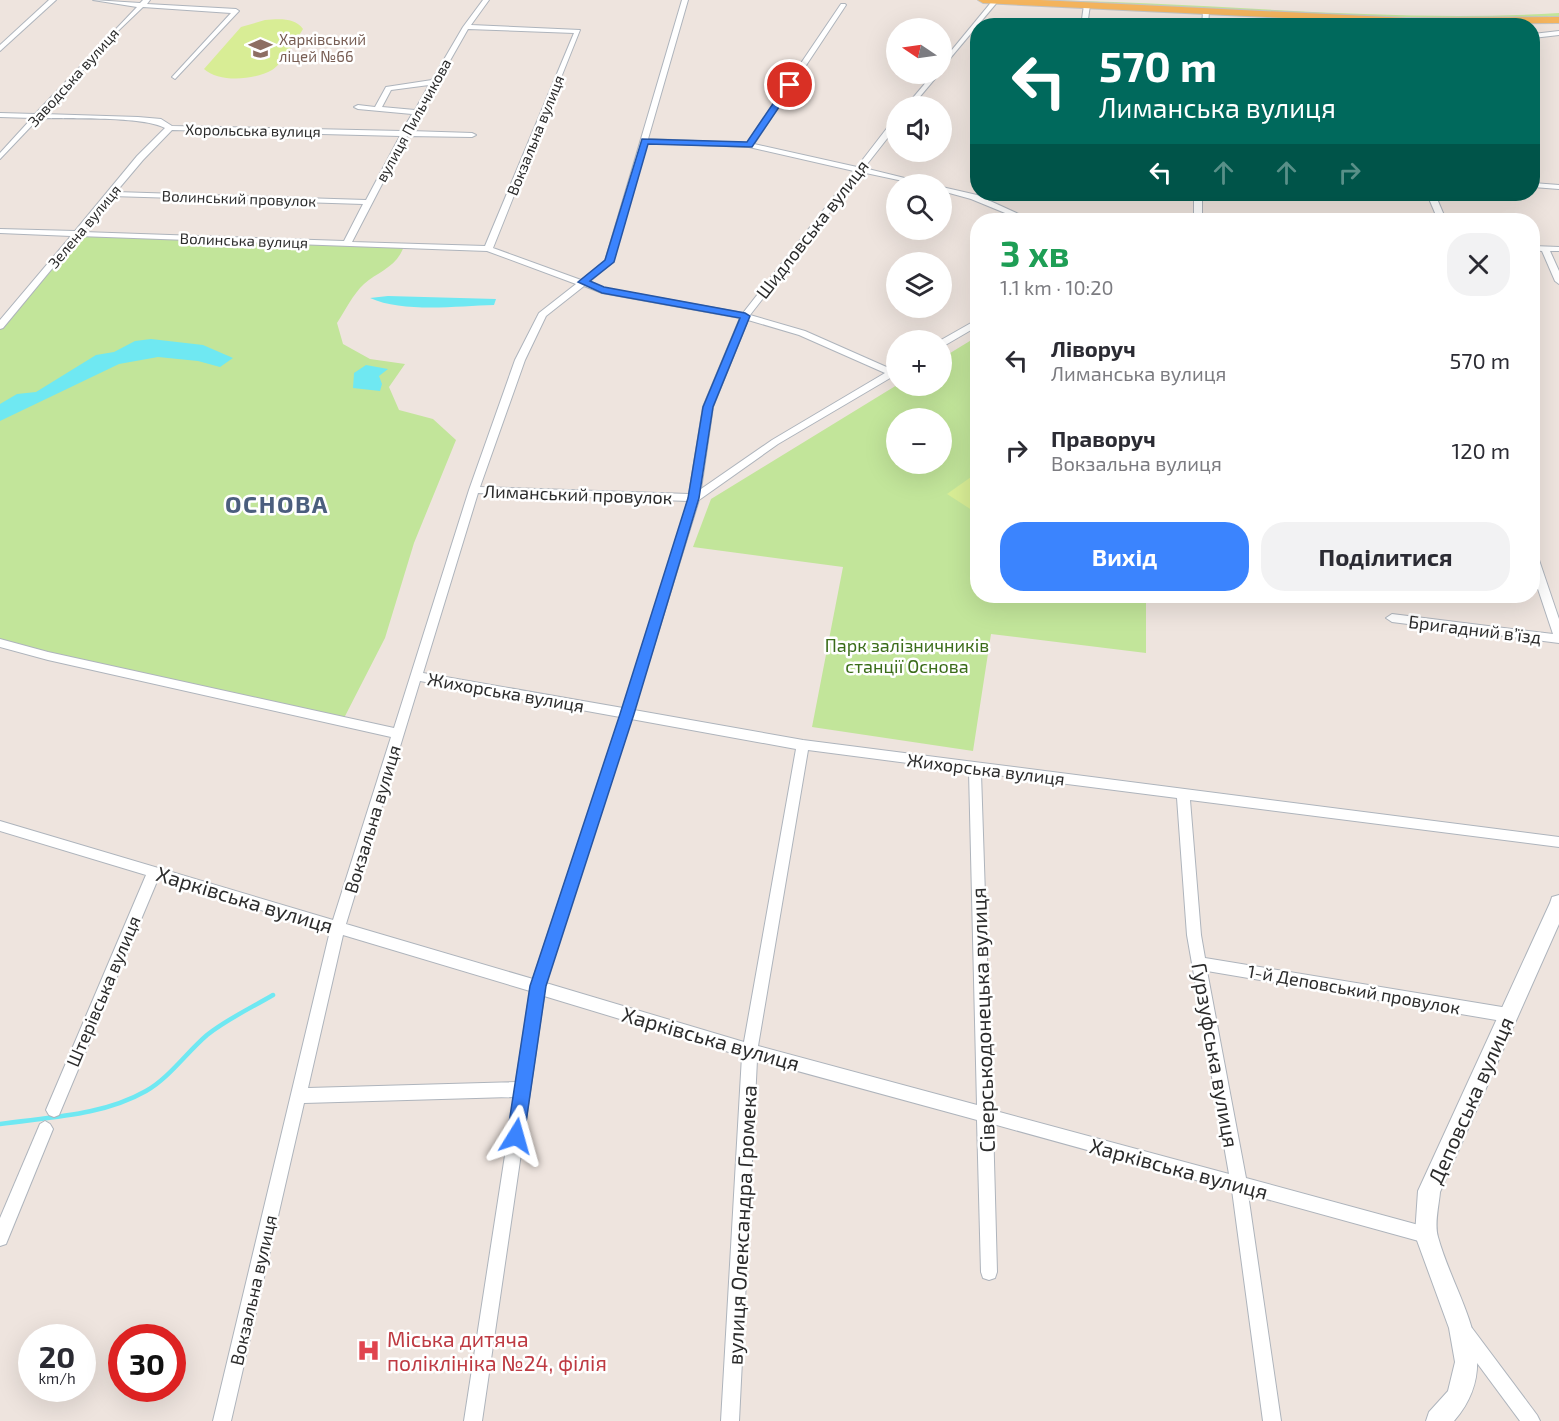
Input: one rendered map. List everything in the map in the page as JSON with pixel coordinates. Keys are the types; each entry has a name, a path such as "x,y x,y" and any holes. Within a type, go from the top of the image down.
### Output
{"main road":[{"path":"983,0 1338,18"},
{"path":"1127,0 1442,15 1559,10"},
{"path":"1540,21 1559,20"},
{"name":"Деповська вулиця","path":"1461,1328 1426,1235 1429,1191 1559,903"},
{"path":"1438,1421 1459,1397 1467,1362 1461,1328"}],"street":[{"path":"0,49 53,0"},
{"path":"96,0 236,11 175,77"},
{"name":"Заводська вулиця","path":"0,157 147,0"},
{"name":"вулиця Пильчикова","path":"347,243 434,82 466,27 486,0"},
{"name":"Вокзальна вулиця","path":"222,1421 338,927 474,490 520,360 542,315 609,262 685,0"},
{"path":"981,18 996,0"},
{"path":"749,145 843,5"},
{"path":"1086,18 1088,5"},
{"path":"1206,11 1206,18"},
{"name":"Вокзальна вулиця","path":"466,27 578,30 488,249"},
{"path":"952,54 970,32"},
{"path":"1540,35 1559,33"},
{"path":"377,109 388,88 434,82"},
{"path":"917,96 928,84"},
{"path":"358,107 417,112"},
{"name":"Хорольська вулиця","path":"0,115 138,119 158,121 170,128 472,135"},
{"name":"Зелена вулиця","path":"0,326 140,158 170,128"},
{"name":"Шидловська вулиця","path":"473,1421 538,986 627,714 694,498 708,407 745,316 886,134"},
{"path":"645,141 749,145 886,175"},
{"path":"1540,186 1559,187"},
{"path":"952,191 970,194"},
{"name":"Волинський провулок","path":"110,194 368,202"},
{"path":"988,201 1013,213"},
{"name":"Волинська вулиця","path":"0,231 488,249"},
{"path":"1540,248 1559,249"},
{"path":"1545,248 1559,281"},
{"path":"488,249 602,290 745,316 802,333 886,368"},
{"path":"952,338 970,327"},
{"name":"Лиманський провулок","path":"474,490 694,498 775,442 886,376"},
{"path":"1540,579 1559,637"},
{"name":"Бригадний в’їзд","path":"1392,618 1559,637"},
{"path":"0,643 48,656 398,734"},
{"name":"Жихорська вулиця","path":"416,676 803,745 1559,842"},
{"name":"вулиця Олександра Громека","path":"730,1421 750,1051 803,745"},
{"name":"Сіверськодонецька вулиця","path":"975,767 989,1272"},
{"name":"Гурзуфська вулиця","path":"1183,794 1194,934 1239,1185 1272,1421"},
{"name":"Харківська вулиця","path":"0,826 750,1051 1426,1235"},
{"name":"Штерівська вулиця","path":"54,1110 154,872"},
{"name":"1-й Деповський провулок","path":"1199,963 1508,1016"},
{"path":"299,1096 523,1089"},
{"path":"0,1238 45,1129"},
{"name":"Деповська вулиця","path":"1461,1328 1531,1421"}],"green space":[{"path":"1018,0 1424,16 1559,13 1559,16 1531,18 1392,18"},
{"path":"281,19 296,22 303,29 276,67 247,78 228,78 204,69 241,27 265,20"},
{"path":"77,234 404,246 392,264 360,288 337,323 343,344 370,359 405,364 389,387 399,410 433,419 456,440 414,543 385,638 342,722 0,643 0,326"},
{"name":"Парк залізничників станції Основа","path":"970,341 970,603 1146,603 1146,653 991,634 973,751 812,727 843,567 693,547 711,499 886,392 886,396 952,396 952,352"},
{"path":"970,478 970,509 947,494"}],"water":[{"path":"388,296 496,299 494,305 430,308 398,306 370,298"},
{"path":"151,339 203,345 233,358 220,367 198,361 158,357 119,364 0,421 0,404 17,394 36,392 96,355 114,352 135,341"},
{"path":"366,365 388,369 379,376 382,384 380,391 353,388 354,373"}],"waterway":[{"path":"0,1124 93,1111 112,1106 146,1091 163,1079 207,1035 273,995"}],"place":[{"name":"Харківський ліцей №66","path":"261,48"},
{"name":"Міська дитяча поліклініка №24, філія","path":"369,1350"}],"district":[{"name":"ОСНОВА","path":"277,503"}],"route":[{"path":"516,1136 538,986 627,714 694,498 708,407 745,316 602,290 583,282 609,262 645,141 749,145 790,85"}]}
